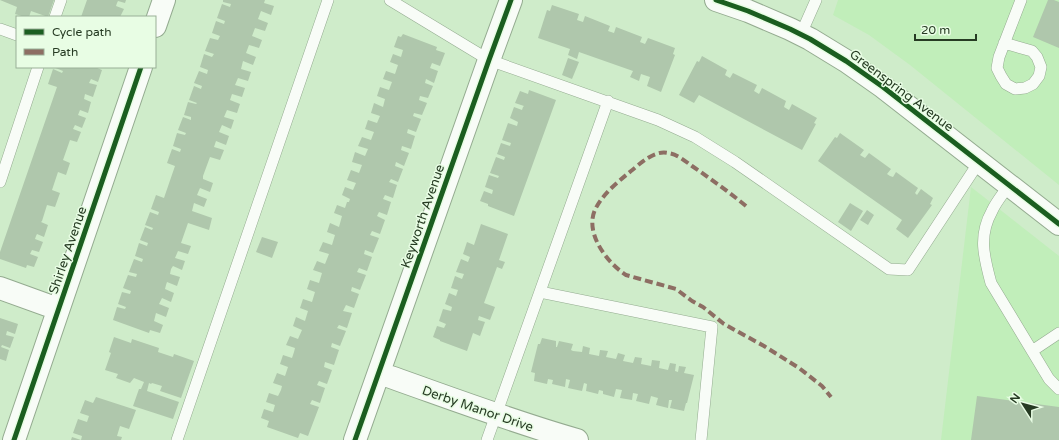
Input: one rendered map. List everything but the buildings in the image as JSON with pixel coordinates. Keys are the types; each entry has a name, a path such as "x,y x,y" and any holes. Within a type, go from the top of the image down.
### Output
{"street":[{"path":"156,23 164,0"},
{"name":"Keyworth Avenue","path":"355,440 511,0"},
{"name":"Greenspring Avenue","path":"716,0 748,11 801,34 846,61 884,87 1059,224"},
{"name":"Shirley Avenue","path":"14,440 141,68"},
{"path":"0,288 58,309"},
{"name":"Derby Manor Drive","path":"379,373 544,431 577,440"}],"lane":[{"path":"55,16 60,0"},
{"path":"177,440 328,0"},
{"path":"390,0 489,60 608,101 658,120 695,137 735,162 889,269 908,270 979,162"},
{"path":"801,34 816,0"},
{"path":"1004,43 1032,51 1037,57 1041,67 1039,76 1033,84 1025,88 1015,89 1006,84 997,68 999,57 1004,43 1021,0"},
{"path":"0,29 16,35"},
{"path":"0,182 38,68"},
{"path":"487,440 495,414 608,101"},
{"path":"1009,185 992,210 987,221 984,234 983,252 991,283 1049,379 1059,389"},
{"path":"540,292 712,327 702,440"},
{"path":"1032,351 1059,333"}],"shaded area":[{"path":"838,0 1059,0 1059,185 910,65 869,35 833,15"},
{"path":"971,187 1059,256 1059,440 941,440"}],"marked path":[{"path":"746,206 681,158 671,154 658,153 643,161 608,191 597,206 593,215 592,225 598,245 604,254 626,275 676,289 703,307 724,324 764,346 799,368 822,386 831,397"}],"cycle path":[{"path":"355,440 511,0"},
{"path":"716,0 748,11 790,29 810,39 846,61 883,87 1059,224"},
{"path":"14,440 141,68"}]}
